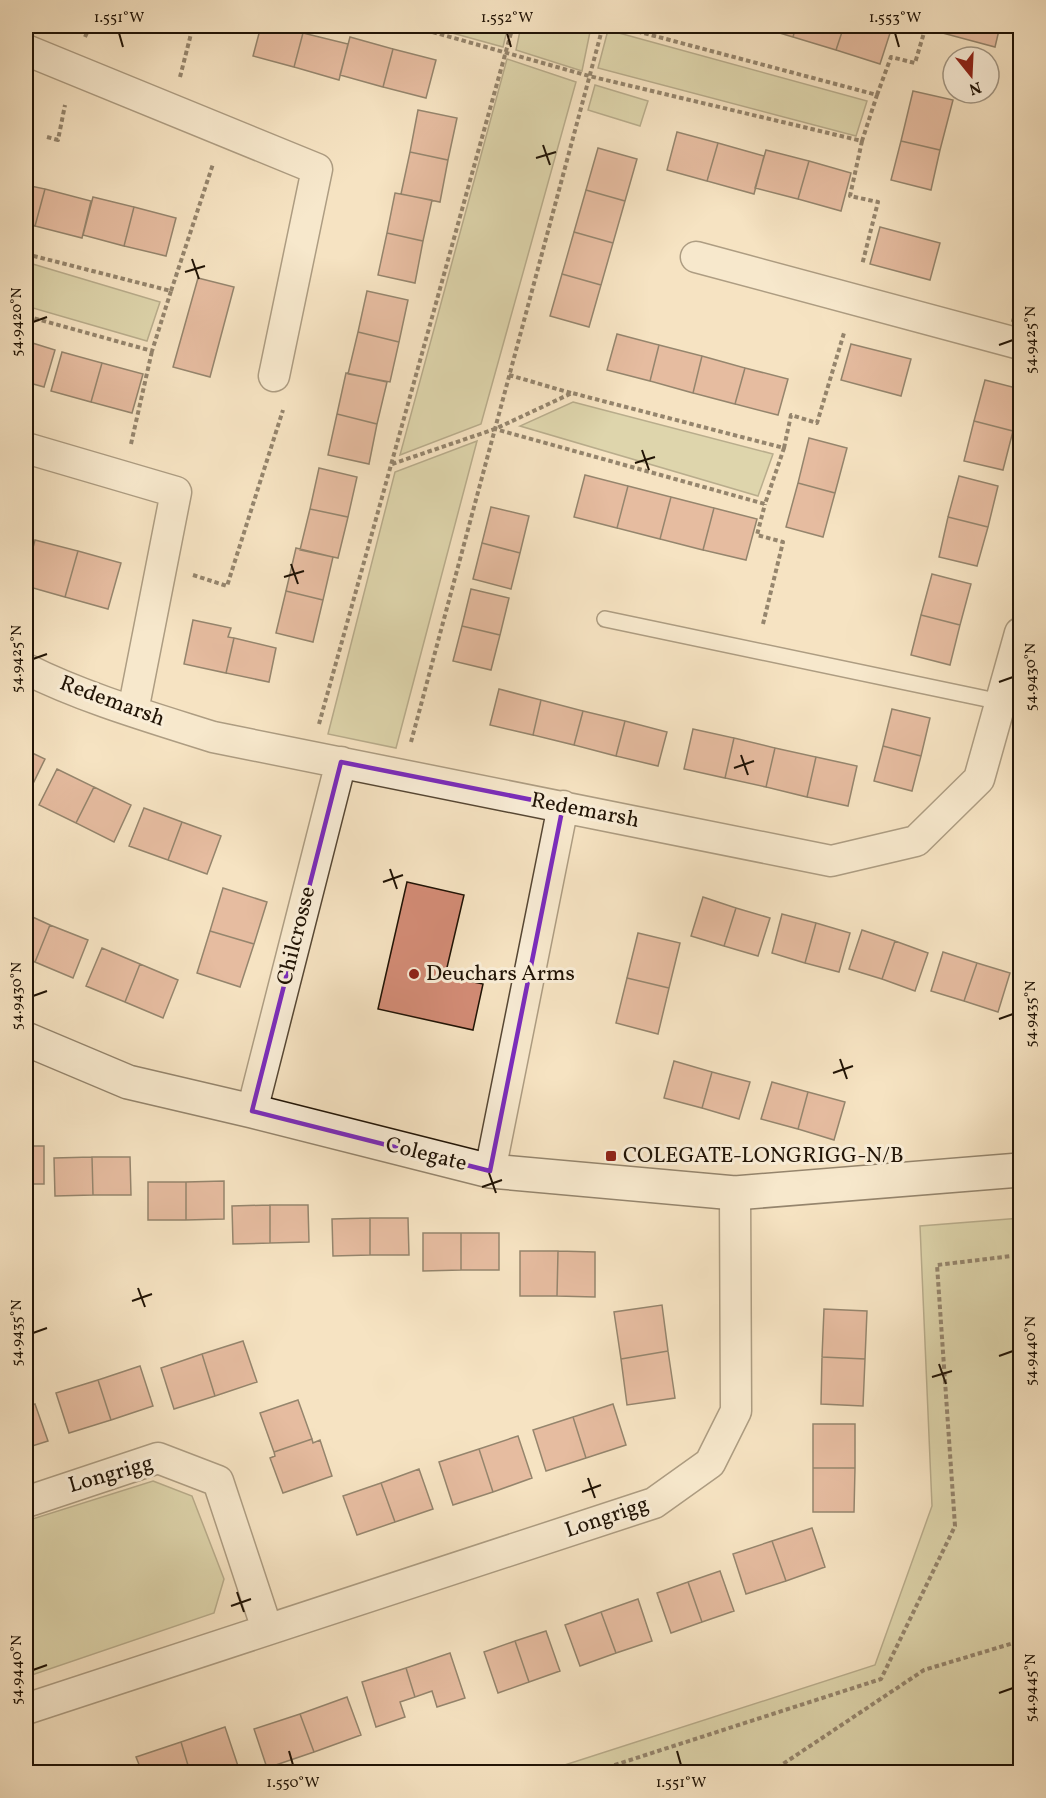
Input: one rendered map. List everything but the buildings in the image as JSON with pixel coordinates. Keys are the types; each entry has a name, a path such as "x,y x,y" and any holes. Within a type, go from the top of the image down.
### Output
{"street":[{"path":"26,50 317,169 274,376"},
{"path":"696,257 1020,344"},
{"path":"26,448 176,492 133,711"},
{"name":"Redemarsh","path":"26,669 133,711 213,737 831,861 916,841 979,779 1010,689 1020,633"},
{"name":"Chilcrosse","path":"252,1111 341,762"},
{"path":"490,1171 563,806"},
{"name":"Colegate","path":"26,1039 128,1082 490,1171 735,1193 1020,1170"},
{"name":"Longrigg","path":"26,1709 654,1503 710,1462 736,1411 735,1193"},
{"name":"Longrigg","path":"26,1502 158,1458 218,1481 267,1629"}],"lane":[{"path":"605,619 756,650 1010,689"}],"path":[{"path":"172,111 193,26"},
{"path":"411,26 589,76 862,141"},
{"path":"310,756 513,26"},
{"path":"403,775 603,26"},
{"path":"617,26 877,96"},
{"path":"756,650 783,542 757,535 765,504 784,448 791,415 817,423 854,299 878,202 850,196 862,141 891,57 915,63 926,26"},
{"path":"124,477 152,351 224,131"},
{"path":"26,254 171,291"},
{"path":"26,316 152,351"},
{"path":"509,375 784,448"},
{"path":"161,564 227,586 292,380 274,376"},
{"path":"391,464 495,429 572,393"},
{"path":"495,429 765,504"},
{"path":"593,1773 881,1679 955,1526 938,1265 1020,1255"},
{"path":"771,1773 924,1670 1020,1641"}],"highlighted area":[{"path":"341,762 563,806 490,1171 252,1111"}],"green space":[{"path":"427,26 508,26 503,47"},
{"path":"521,26 591,27 582,71 516,50"},
{"path":"608,30 867,101 856,136 598,68"},
{"path":"507,59 576,82 481,424 400,455"},
{"path":"595,85 648,101 640,126 588,110"},
{"path":"26,262 160,302 147,341 26,306"},
{"path":"573,402 773,454 758,496 520,426"},
{"path":"477,441 396,748 328,734 395,472"},
{"path":"1020,1218 1020,1772 543,1772 875,1665 932,1506 920,1226"},
{"path":"153,1481 192,1496 224,1579 214,1613 26,1677 26,1521"}],"place":[{"name":"Deuchars Arms","path":"414,974"},
{"name":"COLEGATE-LONGRIGG-N/B","path":"611,1156"}]}
